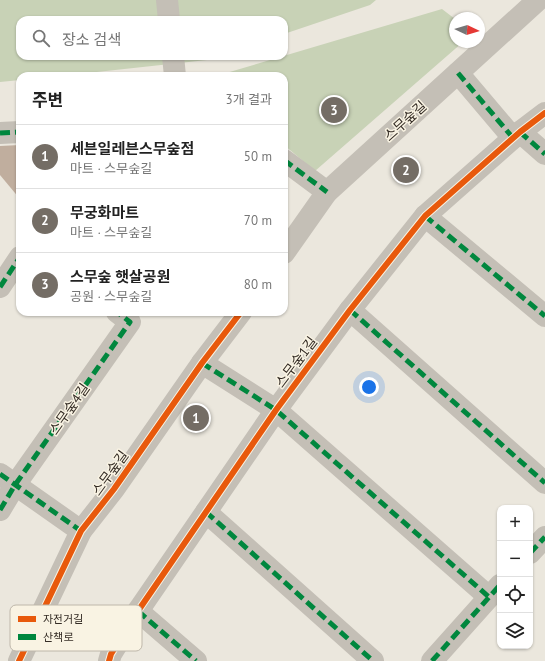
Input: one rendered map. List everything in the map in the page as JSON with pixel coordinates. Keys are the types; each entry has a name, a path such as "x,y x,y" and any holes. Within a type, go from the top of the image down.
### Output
{"street":[{"path":"167,0 169,16"},
{"name":"스무숲길","path":"288,246 327,192 538,0"},
{"path":"173,60 175,72"},
{"path":"458,73 516,135 545,154"},
{"name":"스무숲1길","path":"142,605 276,410 350,310 425,216 516,135 545,113"},
{"path":"0,133 16,132"},
{"path":"288,163 327,192"},
{"path":"425,216 545,316"},
{"path":"0,286 16,262"},
{"path":"350,310 545,484"},
{"name":"스무숲4길","path":"0,510 7,480 130,322 122,316"},
{"name":"스무숲길","path":"46,605 81,531 114,488 238,316"},
{"path":"202,364 276,410 494,591 432,661"},
{"path":"7,480 81,531"},
{"path":"206,512 373,661"},
{"path":"533,550 545,537"},
{"path":"142,614 196,661"},
{"name":"스무숲길","path":"19,661 24,651"},
{"name":"스무숲1길","path":"109,661 113,651"}],"green space":[{"path":"0,0 376,0 370,5 288,33 288,16 16,16 16,60 207,60 97,72 16,72 16,80 0,82"},
{"path":"442,9 449,14 449,48 456,48 315,171 288,148 288,72 229,72 270,60 288,60 288,55"}],"building":[{"path":"16,145 16,194 0,175 0,146"}],"marked path":[{"path":"458,73 513,138"},
{"path":"0,133 16,132"},
{"path":"520,132 545,154"},
{"path":"288,163 327,192"},
{"path":"425,216 545,316"},
{"path":"0,287 16,263"},
{"path":"350,310 545,483"},
{"path":"0,510 15,485 130,322 122,316"},
{"path":"202,363 276,410 489,597"},
{"path":"0,474 81,531"},
{"path":"206,512 373,661"},
{"path":"533,550 545,537"},
{"path":"432,661 497,588"},
{"path":"142,614 196,661"}],"cycle path":[{"path":"142,605 276,410 350,310 425,216 520,132 545,113"},
{"path":"46,605 81,531 114,489 202,363 238,316"},
{"path":"19,661 24,651"},
{"path":"109,661 113,651"}],"place":[{"name":"스무숲 햇살공원","path":"334,110"},
{"name":"무궁화마트","path":"406,170"},
{"name":"세븐일레븐스무숲점","path":"196,418"}]}
